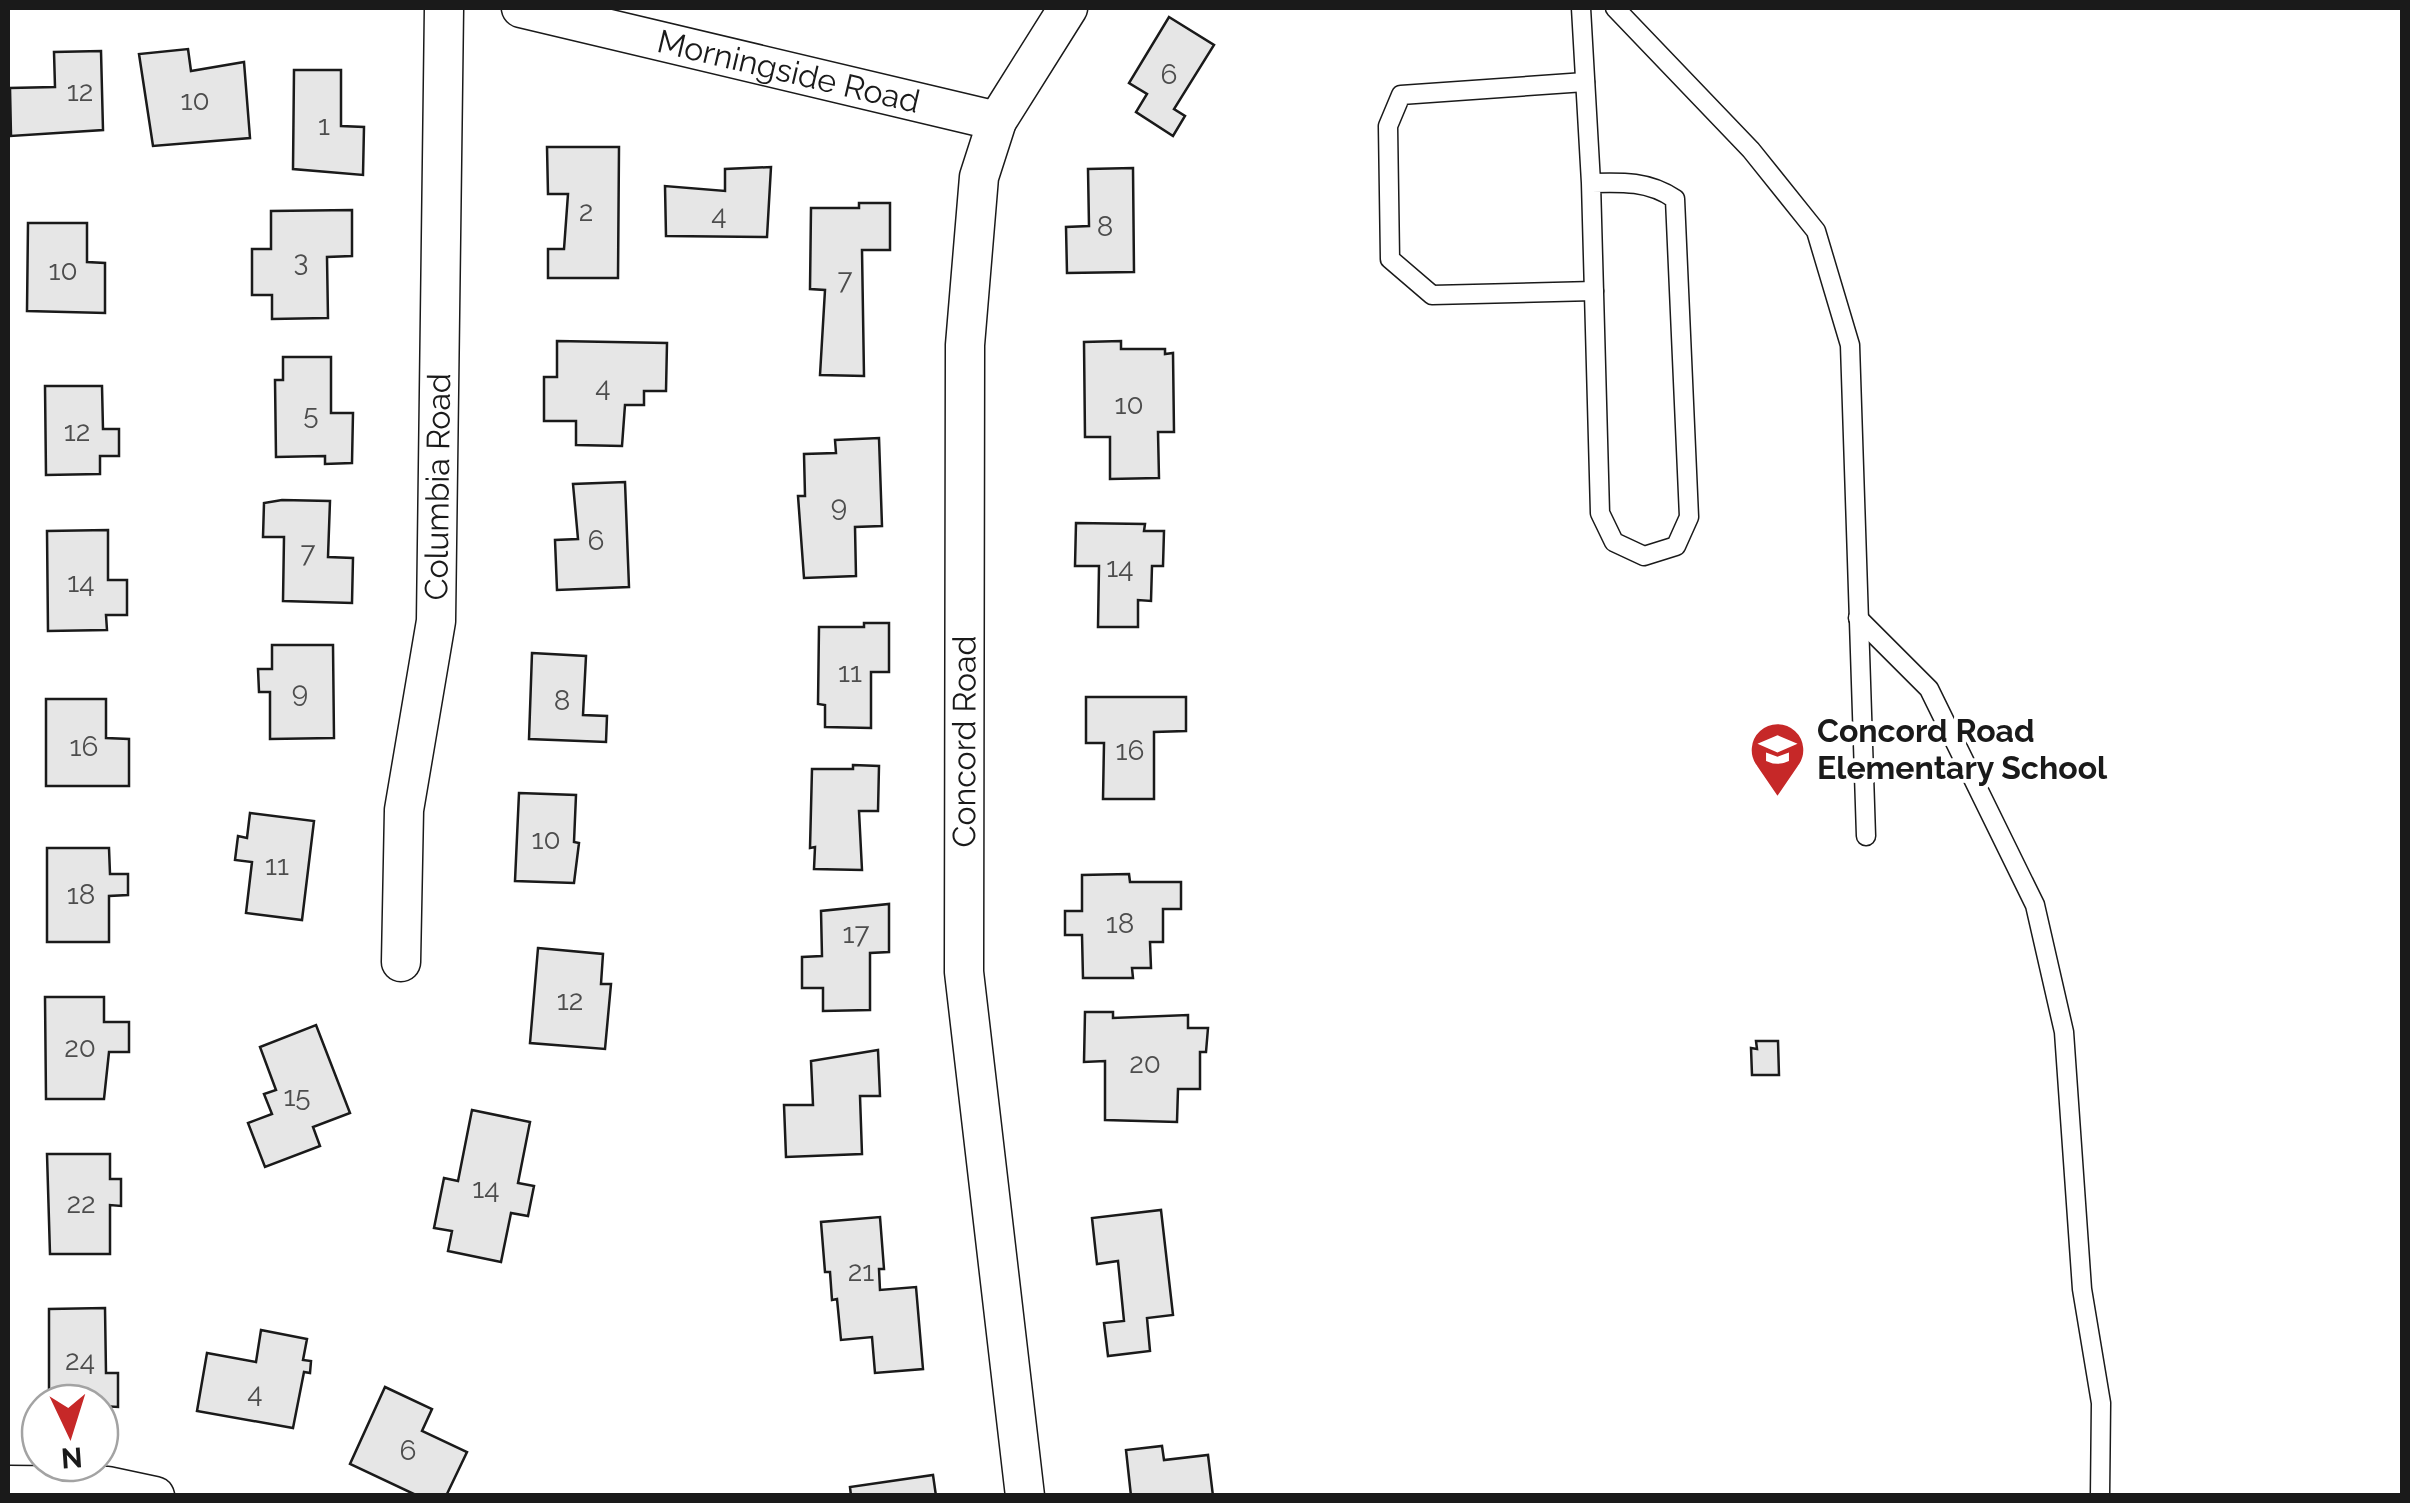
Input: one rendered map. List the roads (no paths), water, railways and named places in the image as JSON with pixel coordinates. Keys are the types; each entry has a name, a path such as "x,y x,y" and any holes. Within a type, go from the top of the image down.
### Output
{"street":[{"name":"Columbia Road","path":"401,962 404,810 436,622 444,8"},
{"name":"Morningside Road","path":"520,8 997,121"},
{"name":"Concord Road","path":"1025,1496 964,972 965,345 980,177 997,121 1068,8"},
{"path":"8,1485 108,1486 155,1496"}],"lane":[{"path":"1580,8 1591,184 1600,513 1614,542 1644,556 1676,546 1689,517 1675,199 1659,188 1628,182 1591,184"},
{"path":"1615,8 1751,150 1816,231 1850,345 1866,836"},
{"path":"1585,82 1401,94 1388,126 1390,259 1432,296 1594,291"},
{"path":"1858,618 1929,689 2035,905 2064,1032 2082,1289 2100,1402 2100,1496"}],"place":[{"name":"Concord Road Elementary School","path":"1778,798"}]}
